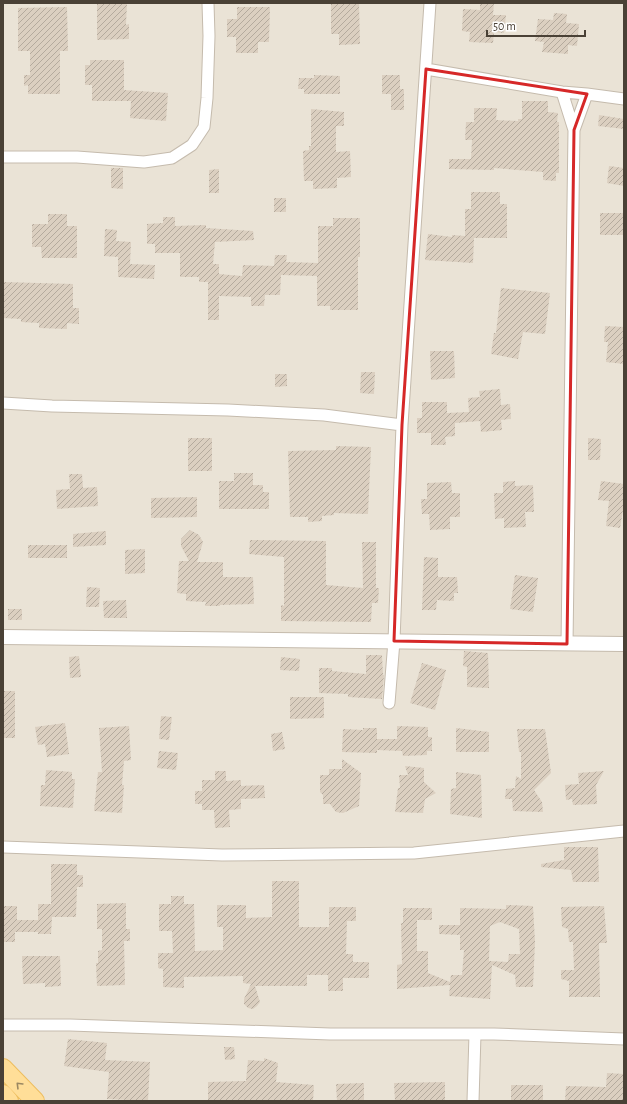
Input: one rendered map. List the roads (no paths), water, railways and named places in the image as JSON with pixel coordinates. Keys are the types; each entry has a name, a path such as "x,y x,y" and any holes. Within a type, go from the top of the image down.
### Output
{"main road":[{"path":"3,1068 35,1101"},
{"path":"3,1094 9,1101"}],"street":[{"path":"3,157 77,157 144,162 172,158 192,145 204,127 207,98 209,36 208,3"},
{"path":"389,704 394,641 402,425 430,3"},
{"path":"426,69 562,92 624,99"},
{"path":"562,92 574,130 567,644"},
{"path":"574,130 587,94"},
{"path":"3,403 324,415 402,425"},
{"path":"3,637 624,644"},
{"path":"3,847 222,855 406,853 624,831"},
{"path":"3,1025 70,1025 330,1034 475,1034 624,1039"},
{"path":"473,1101 475,1034"}]}
